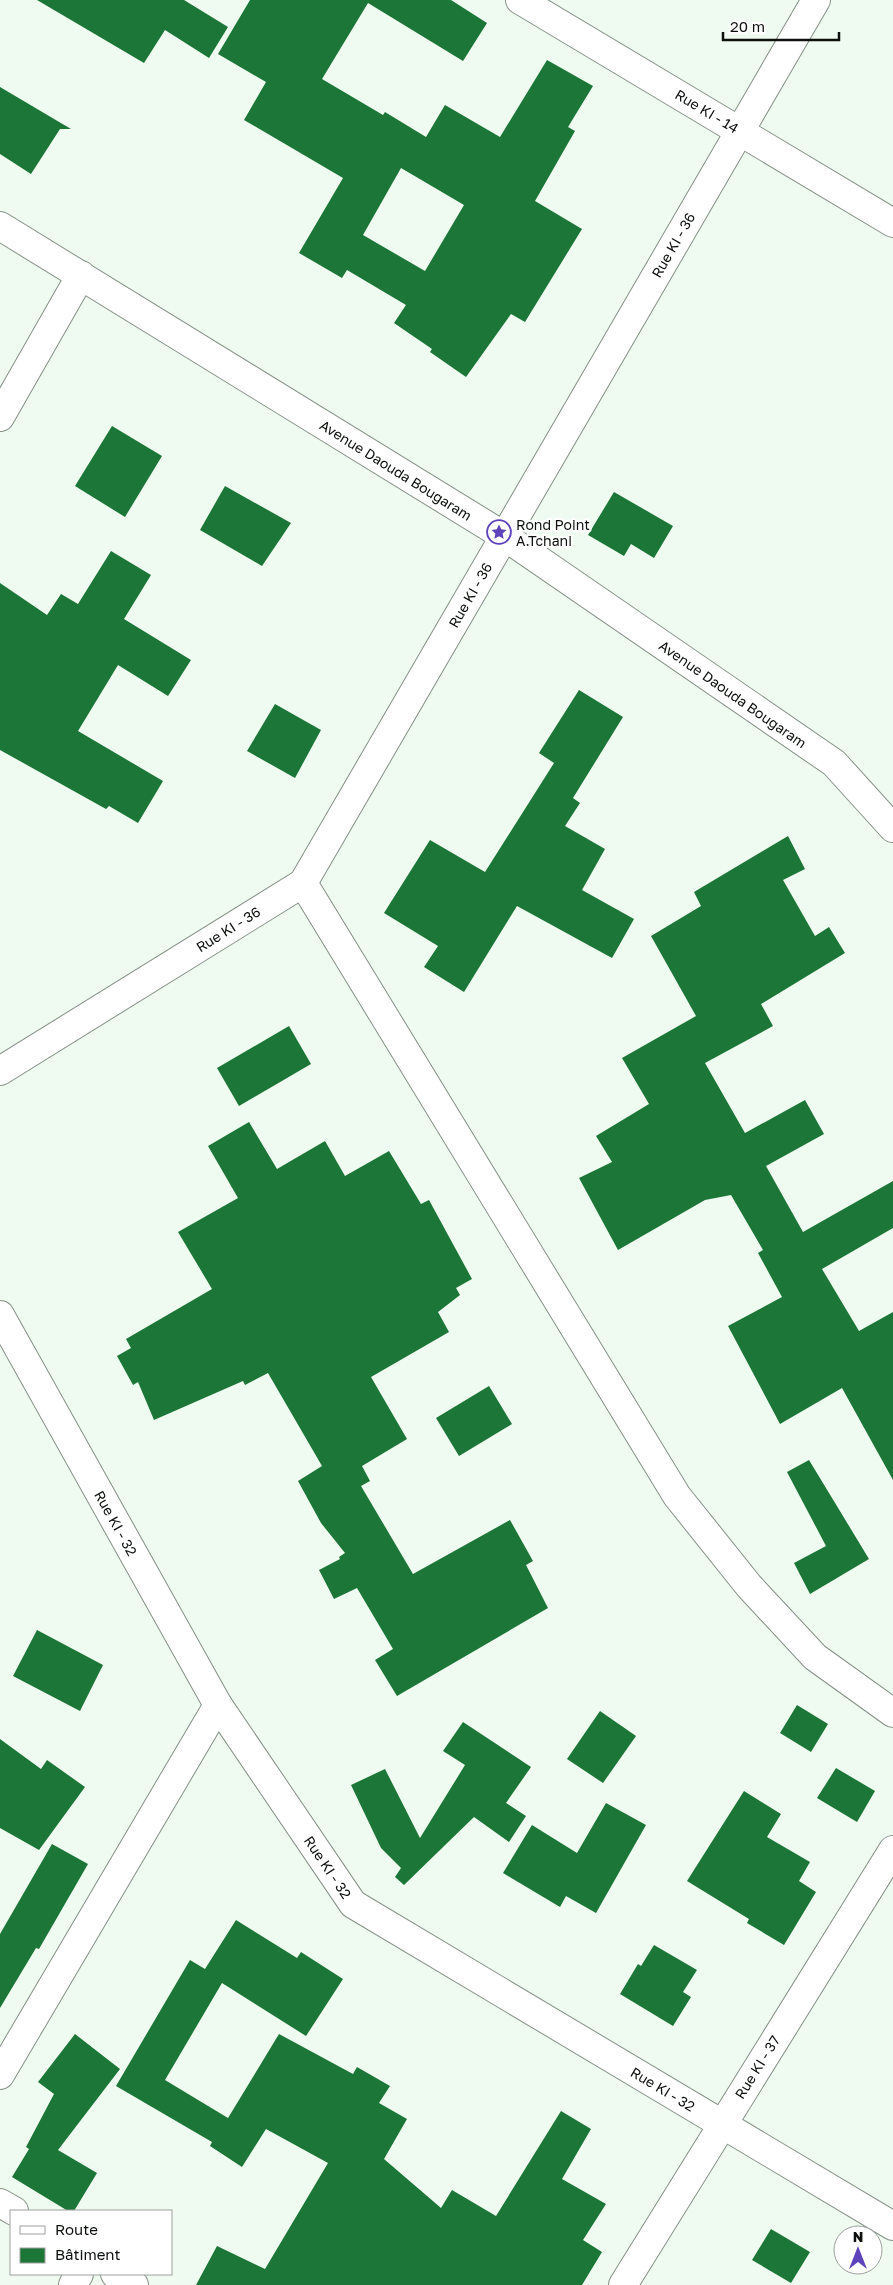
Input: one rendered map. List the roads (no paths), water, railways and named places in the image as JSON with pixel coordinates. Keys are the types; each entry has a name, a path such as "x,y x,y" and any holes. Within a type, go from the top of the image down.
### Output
{"street":[{"name":"Rue KI - 14","path":"520,0 893,223"},
{"name":"Rue KI - 36","path":"0,1070 303,883 816,0"},
{"name":"Avenue Daouda Bougaram","path":"0,226 504,536 834,763 893,828"},
{"path":"0,417 81,275"},
{"path":"303,883 677,1496 749,1586 815,1657 893,1713"},
{"name":"Rue KI - 32","path":"0,1315 218,1705 353,1904 893,2226"},
{"path":"0,2075 218,1705"},
{"name":"Rue KI - 37","path":"623,2285 893,1850"},
{"path":"0,2203 12,2210"},
{"path":"117,2275 134,2285"}],"place":[{"name":"Rond Point A.Tchani","path":"499,532"}]}
